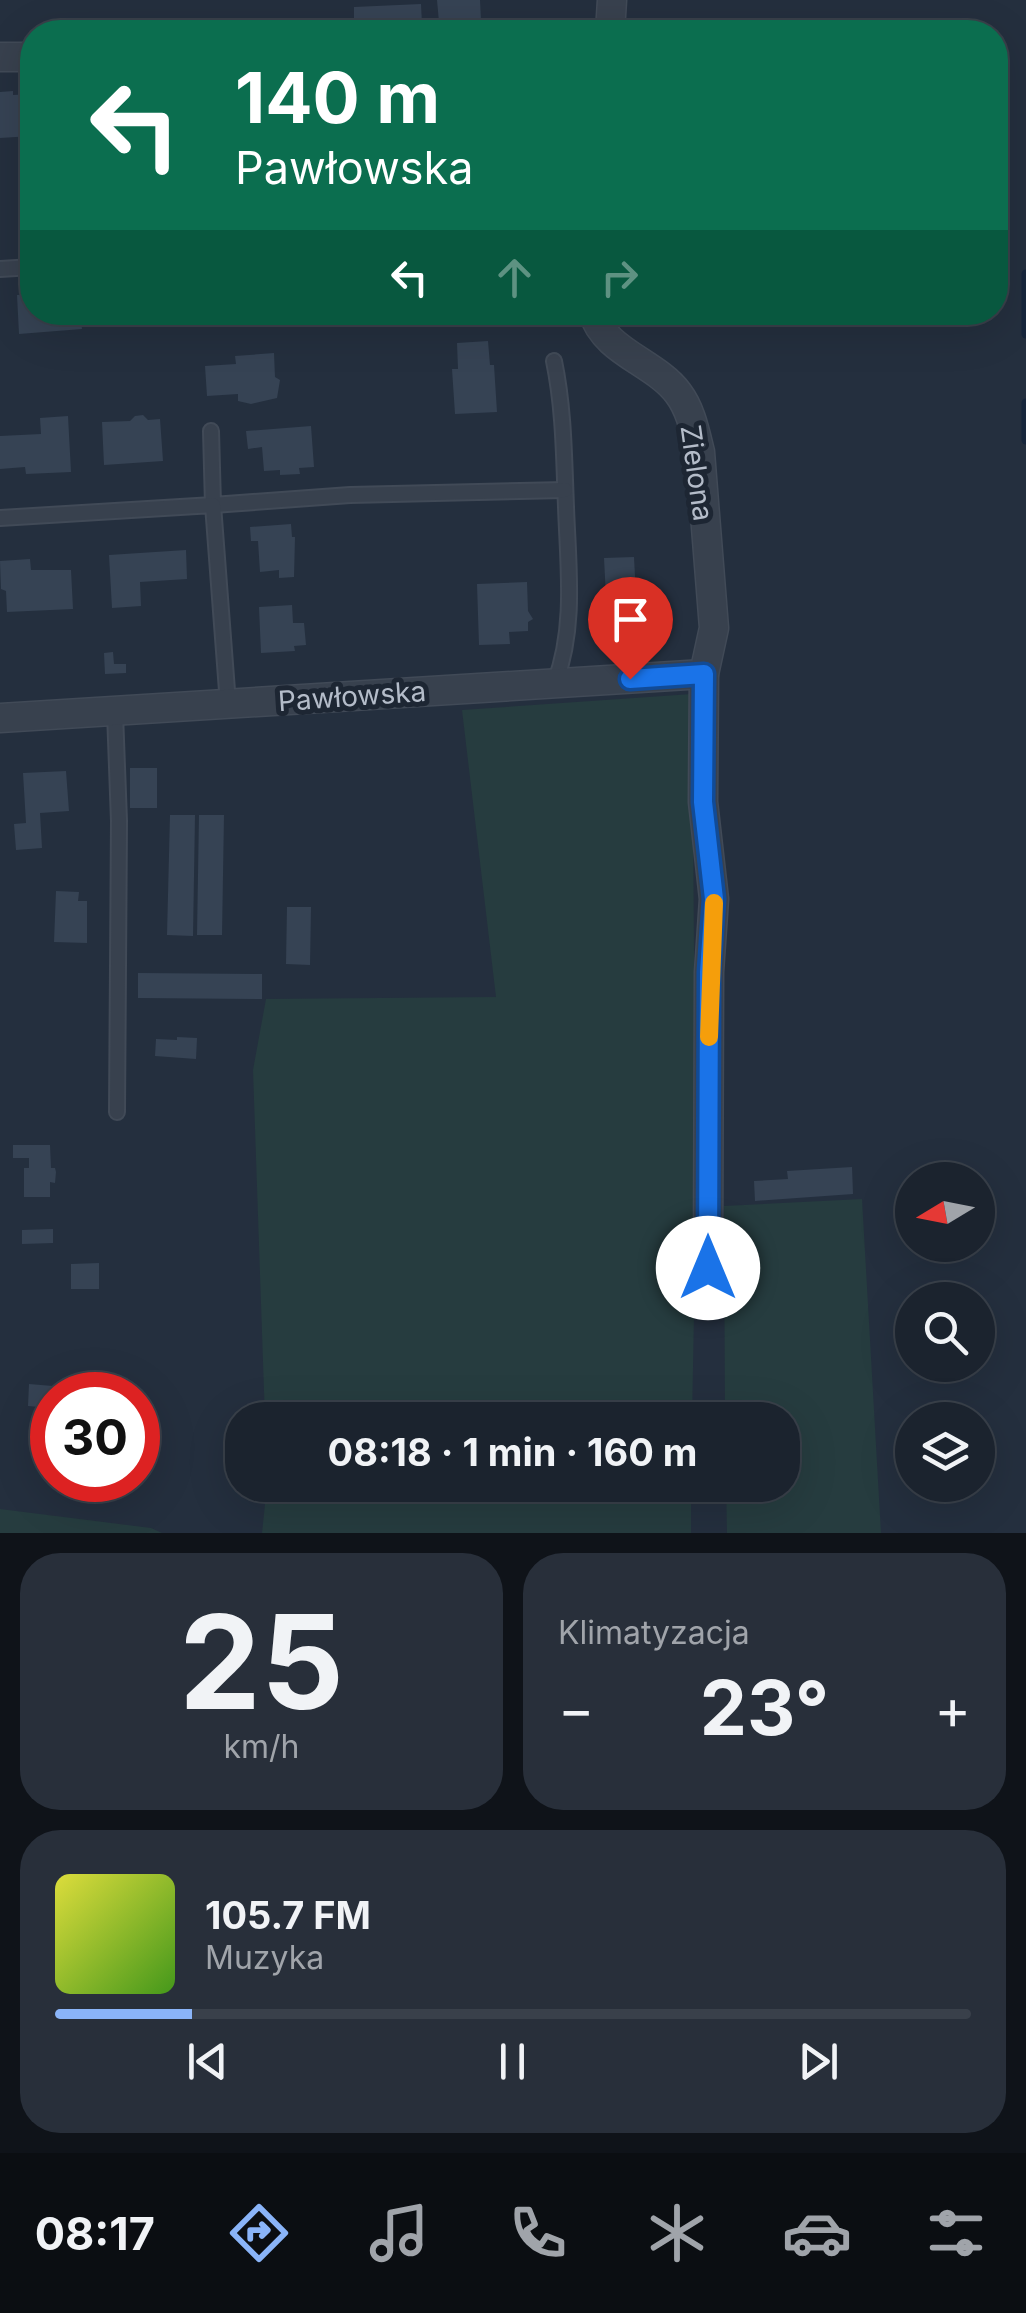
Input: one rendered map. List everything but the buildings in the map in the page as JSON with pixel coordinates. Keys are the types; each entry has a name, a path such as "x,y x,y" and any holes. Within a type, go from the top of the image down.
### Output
{"street":[{"name":"Zielona","path":"596,325 678,393 700,452 714,628 704,674 703,802 714,899 709,972 708,1268"},
{"name":"Pawłowska","path":"0,718 704,674"}],"lane":[{"path":"554,361 562,421 569,610 565,649 555,683"},
{"path":"211,432 228,704"},
{"path":"0,518 350,495 565,490"},
{"path":"115,713 119,821 117,1112"}],"green space":[{"path":"692,694 696,1209 692,1402 264,1402 253,1070 266,999 496,997 462,710"},
{"path":"862,1199 881,1533 727,1533 726,1502 800,1502 800,1402 725,1402 724,1206"},
{"path":"265,1502 691,1502 691,1533 262,1533"},
{"path":"0,1509 151,1528 162,1533 0,1533"}],"waterway":[{"path":"1026,274 1026,334"},
{"path":"1026,403 1026,440"}],"slow traffic":[{"path":"709,1037 714,903"}],"route":[{"path":"630,679 704,674 703,802 714,899 709,972 708,1268"}]}
